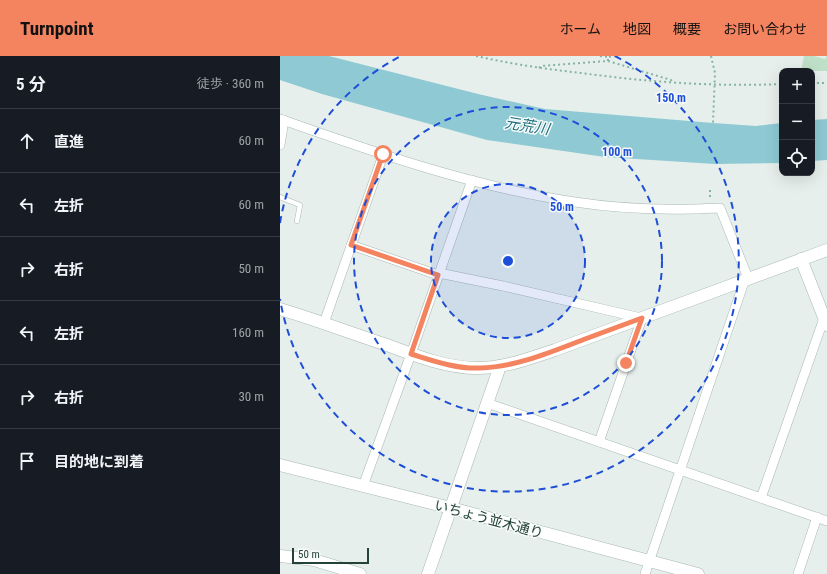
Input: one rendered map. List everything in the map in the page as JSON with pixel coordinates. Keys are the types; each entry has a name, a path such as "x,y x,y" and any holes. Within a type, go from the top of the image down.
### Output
{"street":[{"path":"280,145 282,120 383,154 472,180 531,194 601,205 670,209 720,208 747,279 644,574"},
{"path":"324,323 383,154"},
{"path":"364,486 472,180"},
{"path":"351,245 439,274 532,293 641,318"},
{"path":"280,309 411,354 448,365 479,368 500,366 526,360 555,350 801,258 827,250"},
{"path":"761,498 826,321 801,258"},
{"path":"599,442 641,318"},
{"path":"428,574 500,366"},
{"path":"487,403 827,521"},
{"name":"いちょう並木通り","path":"280,465 451,508 698,574"},
{"path":"798,574 817,517"},
{"path":"280,556 314,560 336,570 360,574"}],"lane":[{"path":"280,197 300,205 297,221"}],"path":[{"path":"476,56 539,68 673,83 715,85 779,84"},
{"path":"600,56 616,56"},
{"path":"608,56 608,61"},
{"path":"711,56 715,73 713,123"},
{"path":"539,68 541,66 608,61 671,80 673,83"},
{"path":"815,83 827,83"},
{"path":"710,190 710,200 715,200"}],"green space":[{"path":"804,56 814,56 825,59 827,56 827,71 815,71 815,68 802,68"}],"water":[{"name":"元荒川","path":"280,56 329,56 478,94 545,109 756,126 779,123 779,163 715,164 605,157 487,140 322,94 280,80"},
{"path":"827,119 827,160 815,161 815,120"}],"route":[{"path":"383,154 351,245 438,275 411,354 448,365 479,368 500,366 526,360 642,318 626,363"}]}
